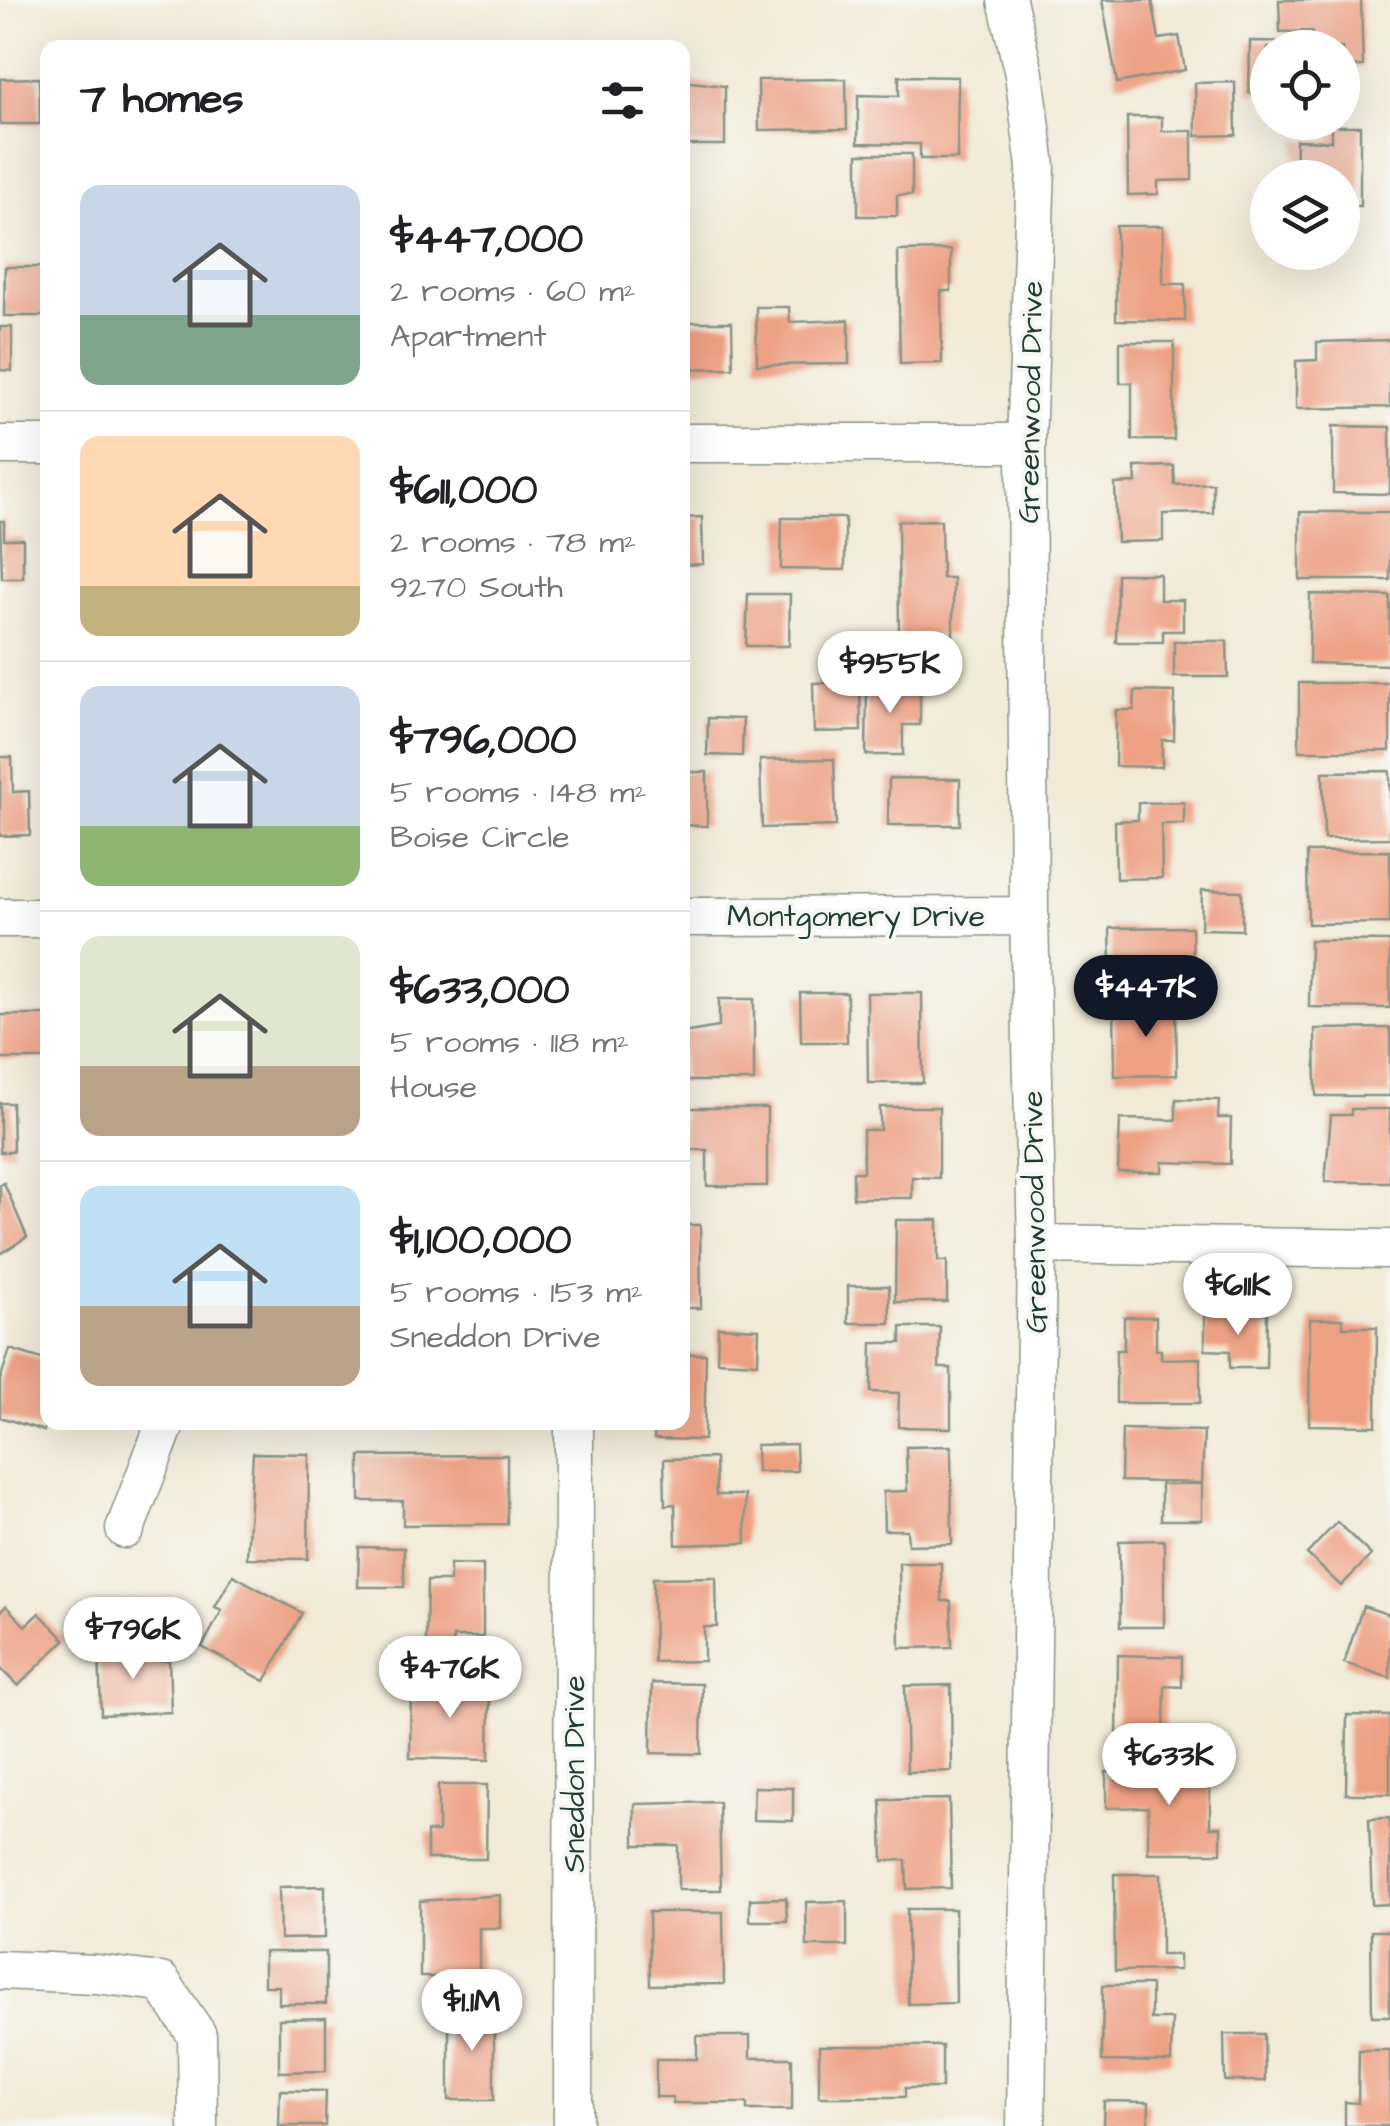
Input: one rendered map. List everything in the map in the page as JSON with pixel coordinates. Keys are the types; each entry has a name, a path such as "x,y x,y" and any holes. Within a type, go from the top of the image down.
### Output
{"street":[{"name":"Greenwood Drive","path":"1007,0 1024,74 1036,167 1026,442 1029,916 1037,1244 1026,2126"},
{"path":"690,444 1026,442"},
{"path":"0,445 40,445"},
{"name":"Montgomery Drive","path":"690,917 1029,916"},
{"path":"0,918 40,918"},
{"path":"1037,1244 1390,1249"},
{"path":"125,1529 163,1430"},
{"name":"Sneddon Drive","path":"573,2126 574,1430"},
{"path":"0,1970 96,1974 162,1982 197,2035 198,2126"}],"building":[{"path":"1102,0 1152,0 1159,39 1179,36 1185,70 1117,83"},
{"path":"1279,0 1361,0 1363,66 1360,66 1360,30 1280,30"},
{"path":"899,76 958,77 957,159 920,159 920,144 858,143 858,95 899,96"},
{"path":"39,78 40,124 0,124 0,79"},
{"path":"846,79 847,129 759,130 758,80"},
{"path":"690,82 725,86 725,145 690,145"},
{"path":"1235,82 1236,135 1196,136 1195,83"},
{"path":"1127,117 1162,117 1162,131 1192,131 1192,180 1158,181 1158,194 1128,195"},
{"path":"1296,140 1360,140 1360,160 1295,160"},
{"path":"858,154 912,154 912,195 897,195 897,216 858,216"},
{"path":"1116,226 1163,226 1163,284 1185,284 1185,321 1116,320"},
{"path":"951,250 951,291 941,291 942,363 900,364 898,251"},
{"path":"5,267 40,267 40,316 4,316"},
{"path":"756,307 789,307 790,322 849,320 849,364 757,365"},
{"path":"690,322 732,322 733,368 690,369"},
{"path":"0,327 12,327 12,371 0,370"},
{"path":"1390,340 1390,407 1296,409 1296,361 1317,360 1317,342"},
{"path":"1120,342 1174,342 1174,440 1132,440 1132,383 1120,383"},
{"path":"1333,426 1390,427 1390,494 1333,493"},
{"path":"1174,466 1175,485 1213,483 1213,513 1163,514 1163,541 1117,542 1115,484 1136,483 1135,467"},
{"path":"1300,512 1390,512 1390,580 1300,580"},
{"path":"702,517 703,564 690,565 690,518"},
{"path":"782,518 845,518 845,570 781,569"},
{"path":"941,520 942,578 953,578 953,635 899,635 898,521"},
{"path":"0,521 4,521 4,539 23,539 23,578 2,578"},
{"path":"1117,574 1160,574 1160,600 1183,600 1183,631 1163,631 1163,642 1116,642"},
{"path":"748,594 790,594 789,646 746,646"},
{"path":"1310,594 1390,596 1390,665 1309,663"},
{"path":"1174,641 1227,641 1228,677 1174,677"},
{"path":"860,682 861,731 814,732 813,683"},
{"path":"867,682 920,683 920,725 903,725 903,755 866,755"},
{"path":"1299,683 1390,683 1390,751 1299,751"},
{"path":"1135,691 1175,692 1174,740 1162,740 1162,767 1115,766 1116,710 1134,710"},
{"path":"708,718 743,719 742,756 707,755"},
{"path":"0,757 12,757 13,792 29,791 30,835 0,836"},
{"path":"834,759 836,826 762,828 760,760"},
{"path":"1390,771 1390,838 1324,839 1323,772"},
{"path":"690,772 707,772 707,826 690,825"},
{"path":"889,778 960,779 960,825 888,825"},
{"path":"1184,802 1184,824 1161,824 1162,878 1116,879 1115,821 1138,820 1138,803"},
{"path":"1390,851 1390,923 1308,924 1307,852"},
{"path":"1202,890 1242,891 1242,930 1201,929"},
{"path":"1192,927 1193,966 1178,966 1178,985 1118,985 1118,963 1111,963 1110,928"},
{"path":"1310,940 1390,941 1390,1008 1309,1007"},
{"path":"800,993 847,993 847,1042 801,1042"},
{"path":"867,993 922,993 923,1083 868,1083"},
{"path":"719,999 754,999 754,1081 690,1081 690,1032 719,1027"},
{"path":"1176,1003 1177,1075 1115,1076 1114,1004"},
{"path":"1,1015 40,1015 40,1059 0,1059"},
{"path":"1390,1028 1390,1096 1316,1096 1315,1029"},
{"path":"1176,1099 1219,1100 1218,1118 1231,1118 1230,1164 1162,1162 1162,1172 1118,1172 1120,1119 1176,1120"},
{"path":"0,1103 12,1103 13,1152 0,1152"},
{"path":"880,1107 939,1107 939,1178 912,1177 912,1198 853,1198 853,1172 863,1172 863,1130 880,1130"},
{"path":"690,1108 767,1108 767,1186 707,1186 707,1150 690,1150"},
{"path":"1351,1109 1390,1109 1390,1182 1325,1182 1331,1115 1351,1115"},
{"path":"4,1183 27,1237 0,1254 0,1185"},
{"path":"896,1220 938,1220 938,1261 947,1261 947,1302 895,1302"},
{"path":"690,1225 700,1225 701,1308 690,1308"},
{"path":"848,1286 889,1286 890,1323 848,1323"},
{"path":"1205,1313 1267,1313 1266,1368 1230,1368 1230,1351 1205,1350"},
{"path":"1124,1317 1156,1317 1156,1350 1161,1350 1161,1359 1200,1358 1200,1403 1116,1403 1116,1350 1124,1350"},
{"path":"1310,1319 1343,1319 1343,1327 1377,1327 1376,1426 1309,1425"},
{"path":"718,1327 759,1329 758,1363 717,1361"},
{"path":"901,1327 940,1327 939,1368 951,1368 951,1428 898,1427 899,1393 871,1392 872,1343 901,1343"},
{"path":"10,1349 40,1358 40,1430 0,1417 0,1380"},
{"path":"690,1354 706,1354 704,1440 654,1439 655,1430 690,1430"},
{"path":"1122,1429 1204,1431 1202,1483 1121,1481"},
{"path":"796,1444 797,1471 757,1472 756,1445"},
{"path":"951,1446 952,1544 908,1545 907,1530 884,1530 883,1492 907,1491 906,1447"},
{"path":"253,1453 309,1454 308,1559 247,1558"},
{"path":"507,1455 507,1524 403,1525 403,1501 360,1501 360,1456"},
{"path":"715,1458 716,1495 745,1495 746,1543 676,1545 675,1504 665,1505 664,1459"},
{"path":"1161,1484 1202,1484 1202,1520 1161,1520"},
{"path":"1337,1522 1371,1555 1341,1586 1307,1554"},
{"path":"1164,1540 1164,1627 1120,1627 1119,1541"},
{"path":"359,1547 404,1548 404,1587 358,1587"},
{"path":"899,1563 941,1563 942,1601 951,1601 952,1647 900,1648"},
{"path":"450,1564 483,1565 483,1637 453,1637 453,1647 426,1647 427,1581 450,1581"},
{"path":"233,1575 302,1613 265,1681 202,1647 222,1610 215,1607"},
{"path":"716,1577 717,1627 704,1627 704,1661 654,1662 653,1578"},
{"path":"6,1606 25,1626 39,1613 65,1640 18,1686 0,1668 0,1612"},
{"path":"1363,1606 1390,1615 1390,1678 1344,1663"},
{"path":"137,1644 137,1661 169,1660 171,1712 101,1715 99,1646"},
{"path":"1118,1655 1182,1657 1182,1687 1165,1686 1164,1739 1117,1739"},
{"path":"411,1683 490,1684 489,1760 410,1758"},
{"path":"652,1683 702,1684 701,1754 651,1753"},
{"path":"951,1685 952,1771 907,1772 905,1686"},
{"path":"1347,1715 1390,1716 1390,1794 1346,1794"},
{"path":"1210,1771 1210,1827 1221,1827 1221,1853 1148,1853 1148,1807 1106,1808 1106,1772"},
{"path":"438,1785 487,1785 486,1859 427,1859 427,1832 438,1832"},
{"path":"754,1787 793,1788 793,1821 753,1820"},
{"path":"949,1799 951,1888 907,1889 906,1860 883,1861 881,1800"},
{"path":"719,1802 721,1890 678,1890 678,1845 635,1845 635,1804"},
{"path":"1390,1818 1390,1904 1372,1905 1369,1819"},
{"path":"1114,1874 1161,1874 1161,1955 1179,1955 1179,1970 1115,1971"},
{"path":"325,1886 325,1938 280,1939 279,1887"},
{"path":"500,1895 500,1928 479,1928 479,1977 420,1977 420,1901"},
{"path":"786,1898 787,1921 750,1921 750,1899"},
{"path":"847,1901 847,1946 807,1946 806,1902"},
{"path":"907,1909 955,1909 956,2003 908,2004"},
{"path":"649,1912 723,1912 724,1984 650,1985"},
{"path":"1371,1931 1390,1931 1390,2016 1372,2016"},
{"path":"264,1952 326,1952 326,2004 279,2004 279,1986 264,1986"},
{"path":"1103,1985 1151,1985 1151,2019 1172,2019 1171,2062 1102,2061"},
{"path":"449,2008 494,2008 494,2100 449,2100"},
{"path":"326,2018 326,2071 279,2072 279,2019"},
{"path":"1224,2034 1264,2034 1265,2081 1225,2081"},
{"path":"697,2036 750,2036 750,2058 792,2058 792,2110 747,2110 747,2103 673,2103 673,2097 656,2097 656,2059 697,2059"},
{"path":"819,2046 942,2046 942,2088 905,2088 905,2097 819,2097"},
{"path":"1359,2050 1390,2050 1390,2126 1345,2126 1345,2102 1358,2103"},
{"path":"280,2090 326,2091 325,2126 279,2126"},
{"path":"1104,2101 1149,2102 1148,2126 1103,2126"}]}
